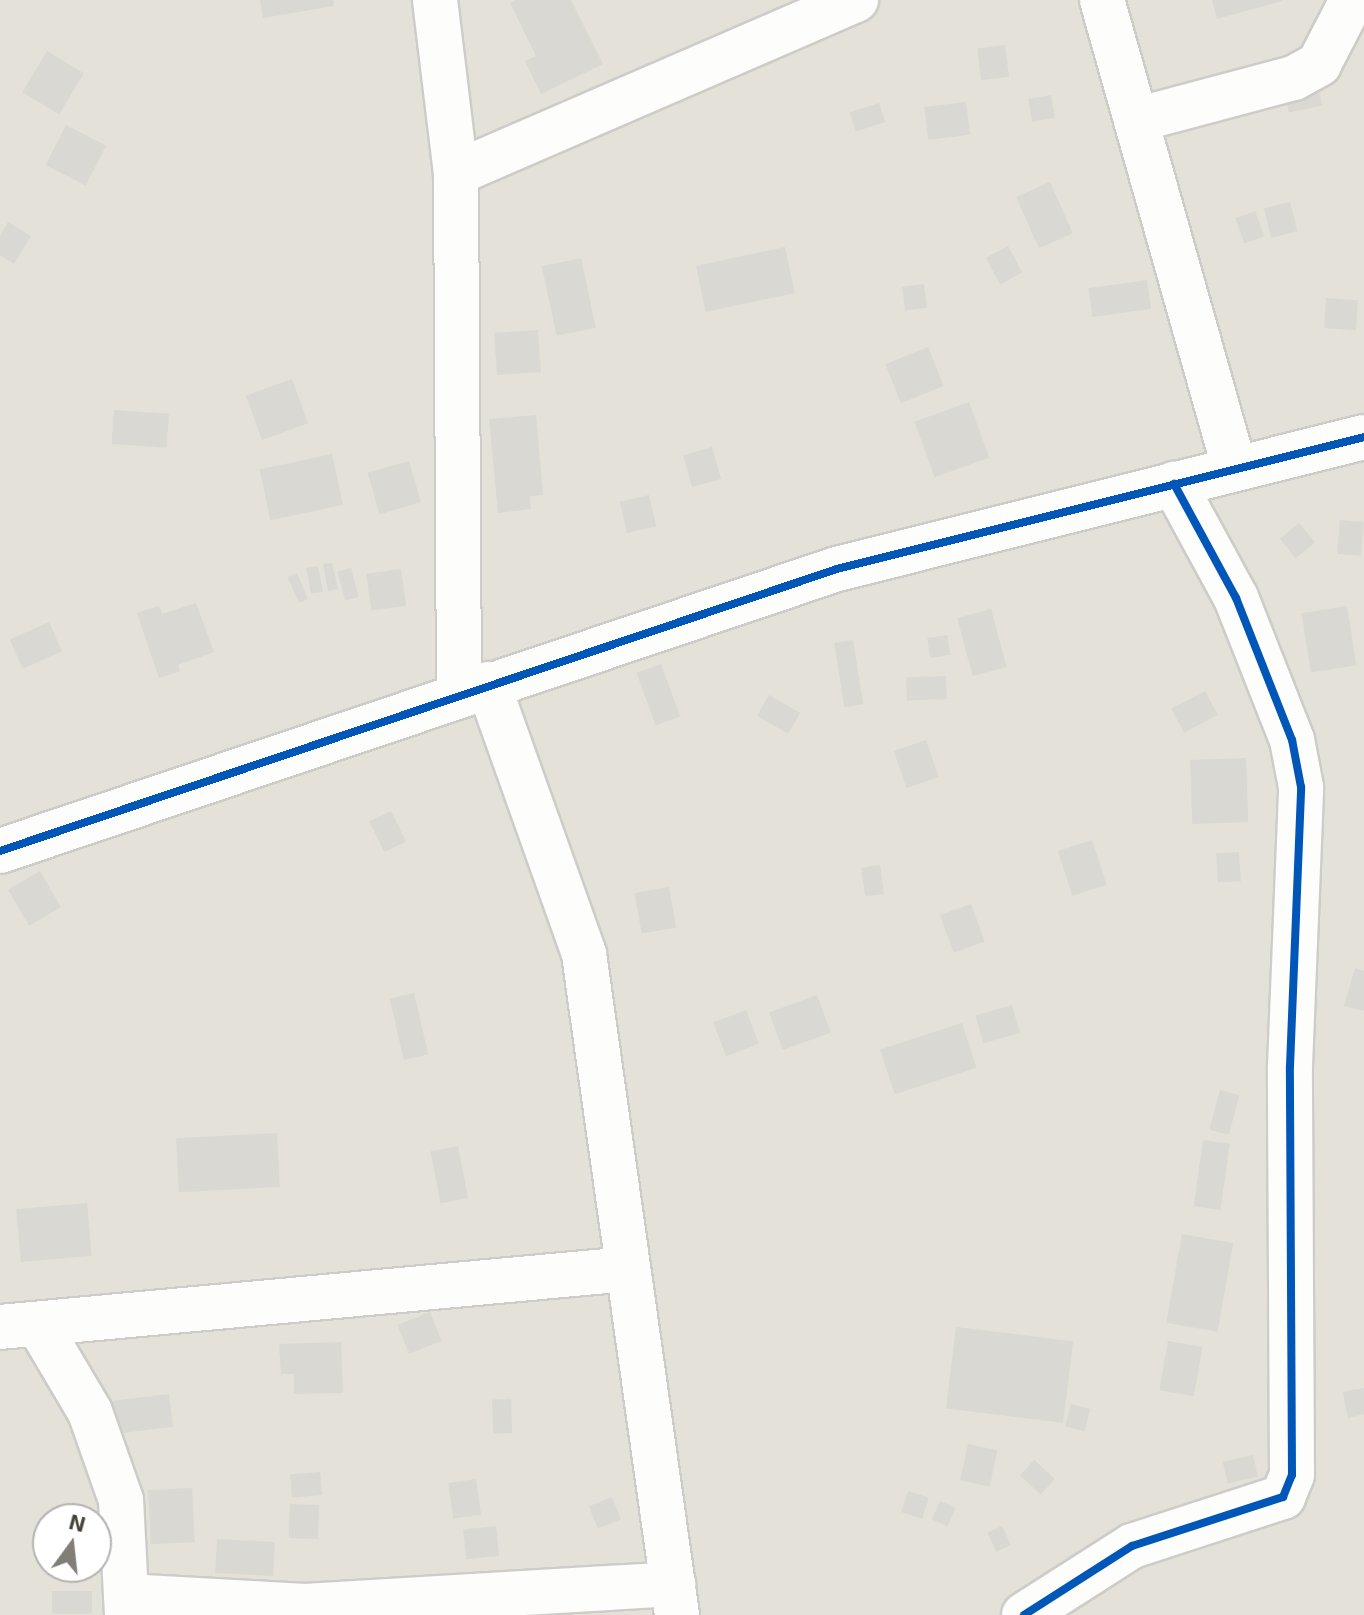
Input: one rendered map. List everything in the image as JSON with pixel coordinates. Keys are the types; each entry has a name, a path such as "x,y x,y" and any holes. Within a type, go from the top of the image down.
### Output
{"street":[{"path":"19,1326 90,1412 121,1500 126,1605 305,1606 675,1600 584,954 473,690 456,173 435,0"},
{"path":"456,173 856,0"},
{"path":"1102,0 1235,469"},
{"path":"1136,120 1294,78 1319,64 1352,0"},
{"path":"0,851 837,569 1364,437"},
{"path":"1024,1615 1132,1546 1283,1497 1292,1475 1290,1066 1301,787 1292,740 1236,598 1174,484"},
{"path":"19,1326 628,1269"}],"shaded area":[{"path":"0,0 1364,0 1364,1615 0,1615"}],"building":[{"path":"260,0 333,0 334,6 263,18"},
{"path":"516,0 571,0 603,64 541,94 525,61 536,56 510,3"},
{"path":"1212,0 1282,0 1282,1 1217,19"},
{"path":"1005,45 1009,77 981,80 977,48"},
{"path":"47,51 84,73 59,114 22,92"},
{"path":"1317,81 1322,105 1289,113 1284,88"},
{"path":"1051,95 1055,118 1032,122 1028,99"},
{"path":"966,102 970,135 928,140 924,107"},
{"path":"879,103 885,122 856,132 850,113"},
{"path":"66,125 106,145 86,186 46,165"},
{"path":"1050,182 1073,233 1039,248 1016,197"},
{"path":"1290,202 1297,231 1271,238 1264,209"},
{"path":"1255,211 1264,236 1245,244 1235,218"},
{"path":"8,222 31,236 14,264 0,255 0,236"},
{"path":"1008,246 1022,272 1000,284 986,258"},
{"path":"785,247 795,293 706,312 696,266"},
{"path":"581,258 596,327 557,336 542,266"},
{"path":"1147,280 1151,309 1093,317 1089,288"},
{"path":"924,284 927,308 905,311 902,287"},
{"path":"1326,298 1358,300 1356,330 1324,328"},
{"path":"538,330 541,372 497,375 494,333"},
{"path":"928,347 944,386 901,403 885,364"},
{"path":"292,379 308,423 262,440 246,396"},
{"path":"969,402 989,457 935,477 914,422"},
{"path":"114,410 169,414 166,448 112,444"},
{"path":"536,415 543,495 530,496 531,509 498,513 489,419"},
{"path":"712,447 721,479 692,487 683,455"},
{"path":"332,454 343,505 270,520 260,469"},
{"path":"409,461 421,502 380,514 368,473"},
{"path":"649,495 656,526 627,533 620,502"},
{"path":"1340,520 1364,522 1361,556 1337,554"},
{"path":"1299,523 1315,542 1296,558 1280,539"},
{"path":"332,563 338,589 328,591 323,564"},
{"path":"318,566 323,592 311,594 306,568"},
{"path":"351,568 359,597 345,601 337,572"},
{"path":"401,569 406,606 371,611 366,574"},
{"path":"297,573 308,599 299,603 288,577"},
{"path":"196,603 214,652 178,665 180,671 159,678 137,613 159,606 162,614"},
{"path":"1347,606 1356,665 1311,672 1302,613"},
{"path":"991,609 1007,667 973,676 957,618"},
{"path":"49,622 62,651 23,669 10,639"},
{"path":"947,635 950,655 930,658 927,638"},
{"path":"853,640 863,704 844,707 834,643"},
{"path":"661,664 680,717 656,726 637,673"},
{"path":"946,676 947,699 907,700 906,677"},
{"path":"1205,691 1218,715 1184,733 1171,709"},
{"path":"769,695 800,713 788,734 757,716"},
{"path":"926,740 939,777 907,788 894,751"},
{"path":"1246,758 1248,822 1192,824 1190,760"},
{"path":"391,811 406,842 384,852 369,822"},
{"path":"1092,840 1107,885 1072,896 1058,851"},
{"path":"1239,852 1241,881 1218,883 1216,854"},
{"path":"880,865 884,894 865,896 861,868"},
{"path":"40,871 61,907 29,926 8,890"},
{"path":"669,887 676,927 642,933 635,893"},
{"path":"971,904 985,942 954,953 940,915"},
{"path":"1355,968 1364,971 1364,1011 1344,1006"},
{"path":"414,993 428,1054 404,1060 390,999"},
{"path":"817,995 831,1033 783,1050 769,1012"},
{"path":"1012,1005 1020,1033 983,1043 975,1015"},
{"path":"746,1010 759,1044 726,1056 713,1023"},
{"path":"962,1023 977,1068 895,1094 880,1050"},
{"path":"1220,1090 1239,1095 1229,1135 1209,1130"},
{"path":"277,1133 280,1187 179,1192 176,1138"},
{"path":"1203,1140 1230,1144 1220,1210 1194,1206"},
{"path":"458,1146 468,1198 441,1203 431,1151"},
{"path":"87,1203 92,1256 21,1262 16,1209"},
{"path":"1182,1234 1233,1243 1218,1332 1166,1323"},
{"path":"430,1312 442,1341 409,1354 398,1325"},
{"path":"956,1327 1073,1341 1063,1423 946,1408"},
{"path":"1168,1341 1202,1347 1194,1396 1159,1390"},
{"path":"341,1342 343,1393 294,1394 294,1374 281,1374 279,1344"},
{"path":"1364,1388 1364,1414 1348,1418 1343,1392"},
{"path":"169,1394 173,1427 111,1434 107,1402"},
{"path":"511,1399 512,1433 493,1434 492,1400"},
{"path":"1071,1404 1090,1409 1084,1431 1065,1426"},
{"path":"968,1444 997,1450 990,1486 960,1480"},
{"path":"1253,1455 1258,1476 1228,1483 1223,1462"},
{"path":"1034,1460 1055,1479 1041,1494 1020,1476"},
{"path":"320,1472 322,1495 292,1498 290,1475"},
{"path":"476,1479 481,1515 453,1519 448,1483"},
{"path":"192,1488 195,1542 151,1544 148,1490"},
{"path":"908,1491 929,1498 922,1519 901,1512"},
{"path":"612,1497 621,1519 598,1529 589,1506"},
{"path":"940,1501 956,1508 947,1526 932,1519"},
{"path":"290,1504 319,1505 318,1539 289,1538"},
{"path":"496,1526 499,1556 466,1559 463,1529"},
{"path":"1002,1526 1011,1545 996,1552 987,1533"},
{"path":"217,1539 275,1542 273,1576 215,1573"},
{"path":"52,1591 92,1591 92,1614 52,1614"}],"cycle path":[{"path":"0,851 837,569 1364,437"},
{"path":"1024,1615 1132,1546 1283,1497 1292,1475 1290,1066 1301,787 1292,740 1236,598 1174,484"}]}
